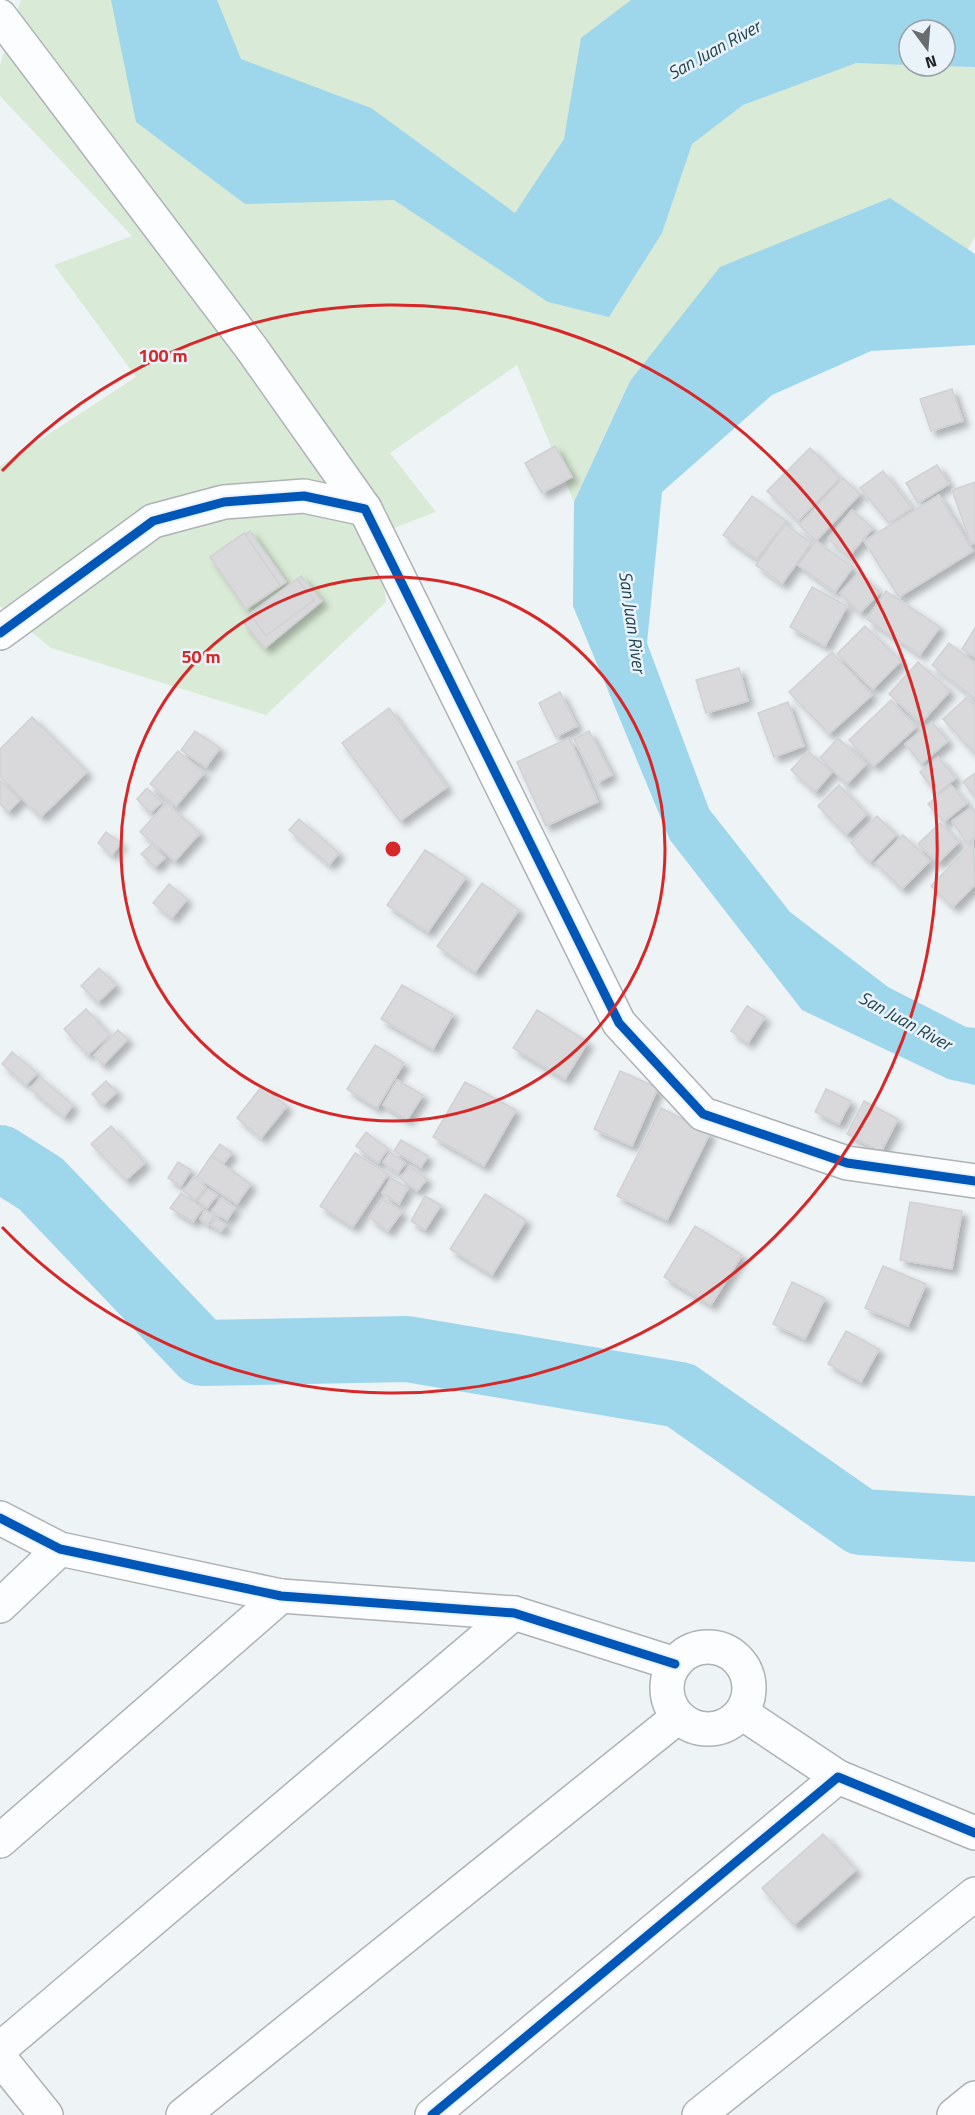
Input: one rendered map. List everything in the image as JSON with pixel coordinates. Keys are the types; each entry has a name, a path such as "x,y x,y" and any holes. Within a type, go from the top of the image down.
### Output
{"street":[{"path":"0,16 252,349 365,509 619,1023 703,1114 847,1162 975,1180"},
{"path":"0,633 153,521 225,502 304,496 365,509"},
{"path":"0,1518 60,1549 280,1596 514,1613 675,1664"},
{"path":"0,1606 60,1549"},
{"path":"0,1841 280,1596"},
{"path":"0,2049 514,1613"},
{"path":"713,1647 733,1656 746,1671 750,1686 748,1700 742,1713 732,1723 704,1730 678,1717 670,1705 667,1691 668,1677 675,1664 686,1654 699,1648 713,1647"},
{"path":"742,1713 838,1777 975,1833"},
{"path":"183,2115 678,1717"},
{"path":"432,2115 838,1777"},
{"path":"699,2115 975,1894"},
{"path":"0,2058 46,2115"},
{"path":"954,2115 975,2098"}],"green space":[{"path":"21,0 975,0 975,236 967,251 890,198 629,383 574,502 517,365 390,453 436,512 378,534 386,602 266,715 51,648 0,606 0,466 136,377 54,265 132,236 0,96 0,65"}],"water":[{"name":"San Juan River","path":"111,0 217,0 241,59 371,108 515,213 564,139 581,38 631,0 975,0 975,67 957,66 957,18 897,18 897,65 856,63 743,105 692,144 662,233 609,317 548,302 394,200 245,204 136,122"},
{"name":"San Juan River","path":"890,198 975,254 975,345 871,351 772,395 662,492 647,643 709,809 790,912 888,987 966,1027 975,1028 975,1085 948,1079 802,1010 670,840 573,606 574,502 630,381 720,267"}],"building":[{"path":"952,389 963,421 931,431 920,399"},
{"path":"555,446 572,477 542,493 525,463"},
{"path":"810,448 840,478 798,521 767,491"},
{"path":"937,465 949,484 918,503 906,483"},
{"path":"883,471 912,508 889,523 860,488"},
{"path":"843,478 860,494 816,541 799,525"},
{"path":"975,482 975,542 971,544 952,490"},
{"path":"939,495 973,551 899,597 864,541"},
{"path":"752,496 786,521 757,559 723,535"},
{"path":"852,510 873,528 849,556 828,539"},
{"path":"785,524 811,543 782,584 756,565"},
{"path":"250,531 286,582 249,607 214,557"},
{"path":"244,533 280,585 246,609 210,557"},
{"path":"816,541 853,567 835,592 798,565"},
{"path":"859,573 880,592 860,613 840,593"},
{"path":"301,576 322,601 265,648 244,623"},
{"path":"297,579 314,600 266,636 250,614"},
{"path":"812,587 847,606 825,646 790,627"},
{"path":"886,591 940,627 920,655 867,619"},
{"path":"865,626 901,661 873,689 837,654"},
{"path":"975,628 975,657 962,649"},
{"path":"949,643 975,663 975,699 932,665"},
{"path":"832,652 872,695 829,734 789,692"},
{"path":"918,662 950,691 921,723 889,694"},
{"path":"739,668 748,701 706,713 696,680"},
{"path":"560,692 577,726 556,737 539,703"},
{"path":"967,697 975,706 975,754 943,719"},
{"path":"891,700 916,727 874,766 849,740"},
{"path":"788,702 804,746 774,757 758,713"},
{"path":"389,708 447,787 400,821 342,743"},
{"path":"32,717 87,772 41,817 0,777 0,749"},
{"path":"932,722 948,741 921,764 905,744"},
{"path":"195,731 220,748 206,767 181,750"},
{"path":"589,731 612,775 597,783 574,739"},
{"path":"569,738 598,802 546,826 517,762"},
{"path":"838,738 866,764 847,784 820,758"},
{"path":"178,751 204,773 176,806 150,784"},
{"path":"808,751 832,772 815,792 791,770"},
{"path":"938,757 956,778 937,794 920,772"},
{"path":"975,773 975,797 963,782"},
{"path":"0,780 20,800 8,812 0,804"},
{"path":"839,785 867,814 846,835 818,806"},
{"path":"951,785 967,803 944,822 928,804"},
{"path":"147,788 162,802 150,813 137,799"},
{"path":"166,803 200,833 175,861 140,832"},
{"path":"972,807 975,812 975,838 967,843 952,821"},
{"path":"877,816 896,835 870,862 851,843"},
{"path":"299,819 339,853 329,865 289,830"},
{"path":"940,823 959,842 938,863 918,844"},
{"path":"106,832 121,843 112,855 98,843"},
{"path":"903,835 930,861 902,889 875,863"},
{"path":"973,842 975,885 953,907 931,886"},
{"path":"152,844 165,858 155,867 141,854"},
{"path":"425,850 466,877 428,932 387,905"},
{"path":"482,883 519,910 475,972 437,946"},
{"path":"169,884 187,899 172,918 153,903"},
{"path":"99,968 116,985 98,1002 81,986"},
{"path":"402,985 453,1014 433,1049 381,1019"},
{"path":"747,1006 765,1017 748,1043 731,1031"},
{"path":"86,1009 110,1035 88,1055 64,1029"},
{"path":"537,1010 588,1042 565,1079 513,1048"},
{"path":"118,1030 128,1039 103,1065 94,1055"},
{"path":"375,1045 404,1063 377,1108 347,1089"},
{"path":"12,1052 37,1073 26,1085 2,1064"},
{"path":"620,1071 658,1088 632,1146 594,1129"},
{"path":"40,1077 73,1105 64,1117 30,1089"},
{"path":"397,1080 423,1095 407,1120 383,1105"},
{"path":"106,1081 117,1092 103,1105 92,1094"},
{"path":"465,1082 516,1110 484,1166 433,1137"},
{"path":"262,1086 287,1106 261,1138 237,1118"},
{"path":"826,1089 851,1101 839,1124 815,1112"},
{"path":"864,1101 898,1119 881,1152 847,1134"},
{"path":"661,1108 710,1133 667,1220 617,1196"},
{"path":"111,1126 145,1163 126,1180 91,1144"},
{"path":"366,1132 388,1149 378,1163 356,1146"},
{"path":"401,1140 428,1156 421,1167 394,1151"},
{"path":"220,1144 232,1153 224,1163 212,1155"},
{"path":"390,1152 405,1163 398,1173 383,1162"},
{"path":"355,1153 388,1174 353,1227 320,1206"},
{"path":"211,1156 251,1184 237,1204 197,1177"},
{"path":"178,1162 191,1170 181,1186 168,1178"},
{"path":"410,1166 427,1179 417,1191 400,1178"},
{"path":"194,1177 206,1187 196,1200 183,1191"},
{"path":"391,1178 408,1188 399,1204 382,1193"},
{"path":"208,1189 217,1195 207,1208 198,1201"},
{"path":"181,1193 203,1208 193,1222 170,1208"},
{"path":"485,1194 526,1220 492,1275 450,1249"},
{"path":"425,1196 441,1205 425,1230 411,1221"},
{"path":"221,1198 235,1208 227,1220 212,1211"},
{"path":"383,1199 402,1212 388,1231 369,1217"},
{"path":"910,1202 962,1211 952,1269 900,1260"},
{"path":"205,1210 214,1216 208,1225 200,1219"},
{"path":"216,1218 226,1225 221,1231 211,1225"},
{"path":"695,1226 742,1255 711,1305 664,1277"},
{"path":"883,1266 926,1284 908,1326 865,1308"},
{"path":"792,1282 825,1298 805,1339 773,1324"},
{"path":"846,1331 879,1349 861,1382 828,1364"},
{"path":"823,1834 856,1870 794,1925 762,1888"}],"waterway":[{"path":"0,1158 41,1184 202,1353 407,1349 680,1395 861,1522 975,1529"}],"cycle path":[{"path":"0,633 153,521 224,502 304,496 365,509 619,1023 703,1114 847,1163 975,1181"},
{"path":"0,1518 60,1549 281,1596 514,1613 675,1664"},
{"path":"432,2115 838,1777 975,1833"}]}
